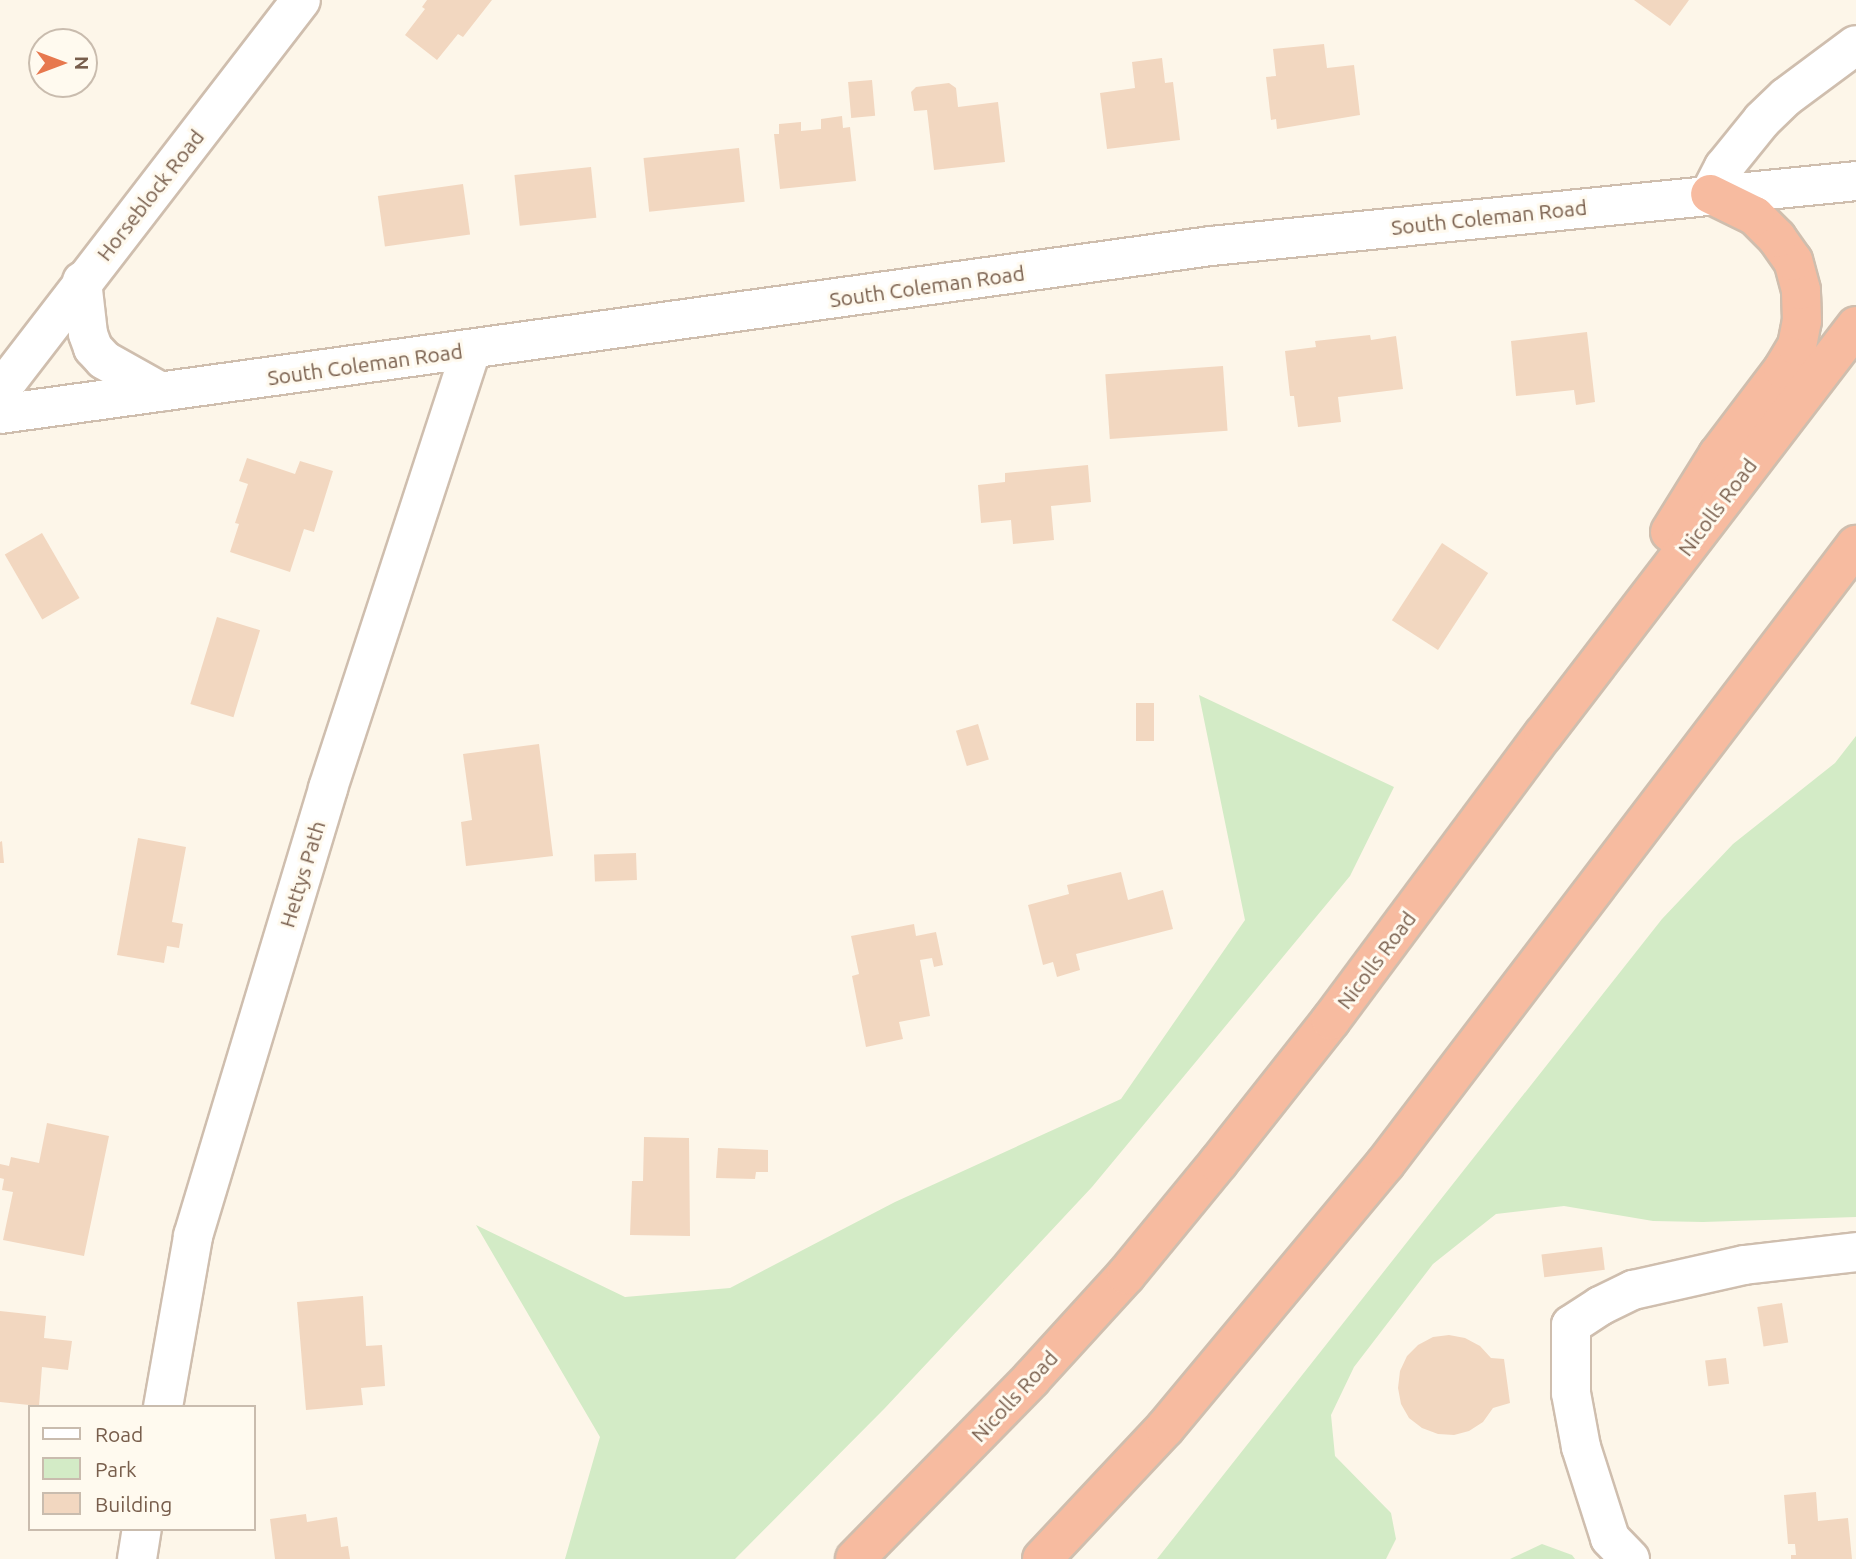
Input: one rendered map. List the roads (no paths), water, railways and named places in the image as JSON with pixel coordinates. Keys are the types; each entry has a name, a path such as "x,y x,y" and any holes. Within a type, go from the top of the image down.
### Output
{"highway":[{"path":"1543,734 1718,455 1783,369 1797,346 1802,321 1801,290 1793,261 1777,238 1755,216 1710,194"},
{"name":"Nicolls Road","path":"855,1559 1031,1380 1143,1254 1331,1020 1543,734 1856,326"},
{"path":"1042,1559 1165,1428 1273,1303 1385,1164 1856,545"}],"street":[{"name":"Horseblock Road","path":"4,378 301,0"},
{"path":"1710,194 1724,167 1762,120 1786,97 1856,45"},
{"name":"South Coleman Road","path":"0,414 1211,246 1856,181"},
{"path":"82,281 88,334 93,348 104,360 160,392"},
{"name":"Hettys Path","path":"163,1405 193,1236 328,788 471,350"},
{"path":"1630,1559 1610,1538 1581,1447 1571,1393 1571,1325 1600,1306 1633,1290 1744,1265 1856,1252"},
{"path":"137,1559 142,1531"}]}
